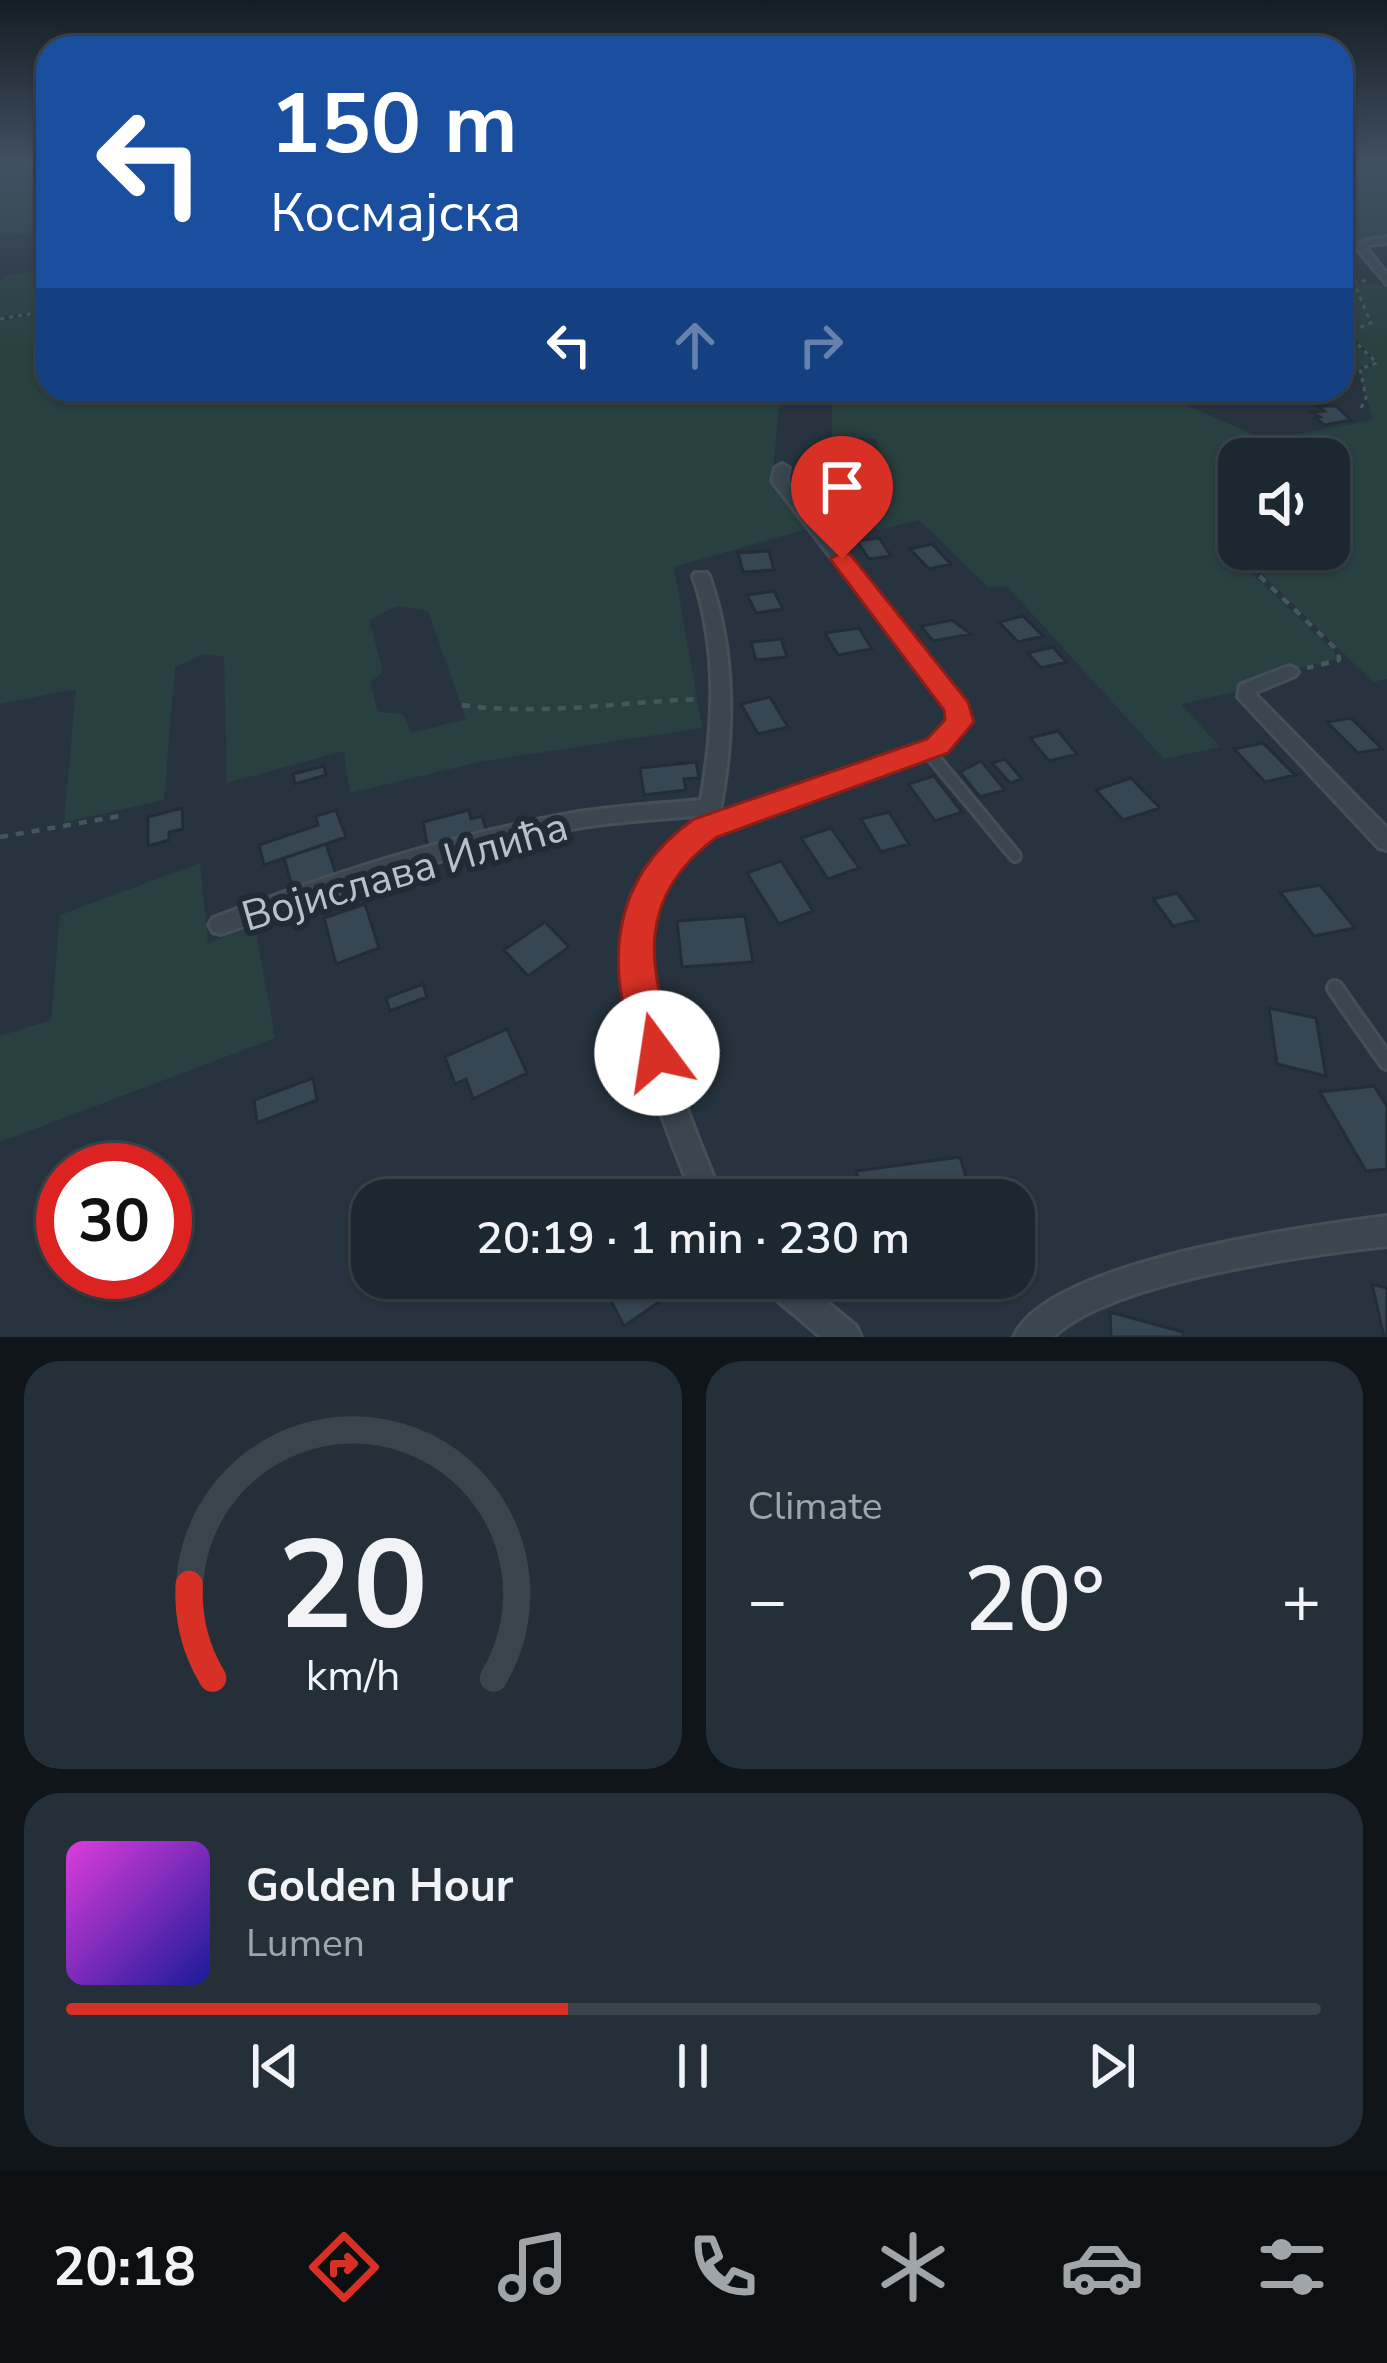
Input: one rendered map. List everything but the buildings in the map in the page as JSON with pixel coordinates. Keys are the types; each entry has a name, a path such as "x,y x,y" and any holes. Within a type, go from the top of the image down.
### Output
{"street":[{"path":"1386,280 1363,251 1364,244 1387,240"},
{"path":"702,1179 645,1015 635,931 650,881 708,817 927,750 953,733 959,722 958,709 778,481 782,468"},
{"path":"701,576 712,609 718,698 719,757 708,817"},
{"path":"1289,672 1246,688 1247,697 1387,842"},
{"name":"Војислава Илића","path":"220,925 295,896 445,851 575,820 708,817"},
{"path":"1030,1337 1038,1324 1062,1308 1212,1257 1387,1231"},
{"path":"800,1299 845,1337"}],"lane":[{"path":"1353,242 1364,244"},
{"path":"927,750 1015,856"},
{"path":"1335,988 1387,1062"}],"path":[{"path":"1353,330 1371,323 1354,284 1386,280"},
{"path":"0,319 36,313"},
{"path":"1353,340 1377,363 1360,369 1366,398 1361,408"},
{"path":"1253,570 1338,651 1339,660 1333,663 1289,672"},
{"path":"462,705 516,713 588,704 718,698"},
{"path":"0,837 120,816"}],"green space":[{"path":"0,225 36,225 36,234 0,235"},
{"path":"1353,225 1387,225 1387,239 1353,241"},
{"path":"36,266 36,312 0,317 0,282 8,275"},
{"path":"1353,283 1370,324 1355,284 1387,285 1387,679 1373,682 1258,570 1350,570 1350,438 1277,438 1373,420 1362,370 1378,363 1353,336"},
{"path":"36,315 36,402 780,402 772,481 810,528 674,567 702,728 479,762 350,793 344,751 227,783 224,657 204,654 175,667 164,800 64,822 76,689 0,704 0,321","holes":["397,606 428,611 466,719 411,733 403,714 378,712 370,683 383,671 369,620"]},
{"path":"1353,343 1375,362 1353,372"},
{"path":"832,402 1179,402 1261,438 1218,438 1218,570 1247,570 1334,651 1336,659 1288,671 1244,690 1181,704 1220,747 1164,759 1007,586 989,588 919,520 878,530 858,511 819,519 787,480 796,474 881,476 877,439 832,436"},
{"path":"200,863 208,943 255,926 275,1038 0,1142 0,1036 51,1020 60,915"}],"route":[{"path":"657,1053 645,1015 635,931 650,881 680,846 705,828 937,746 959,722 958,709 842,559"}]}
